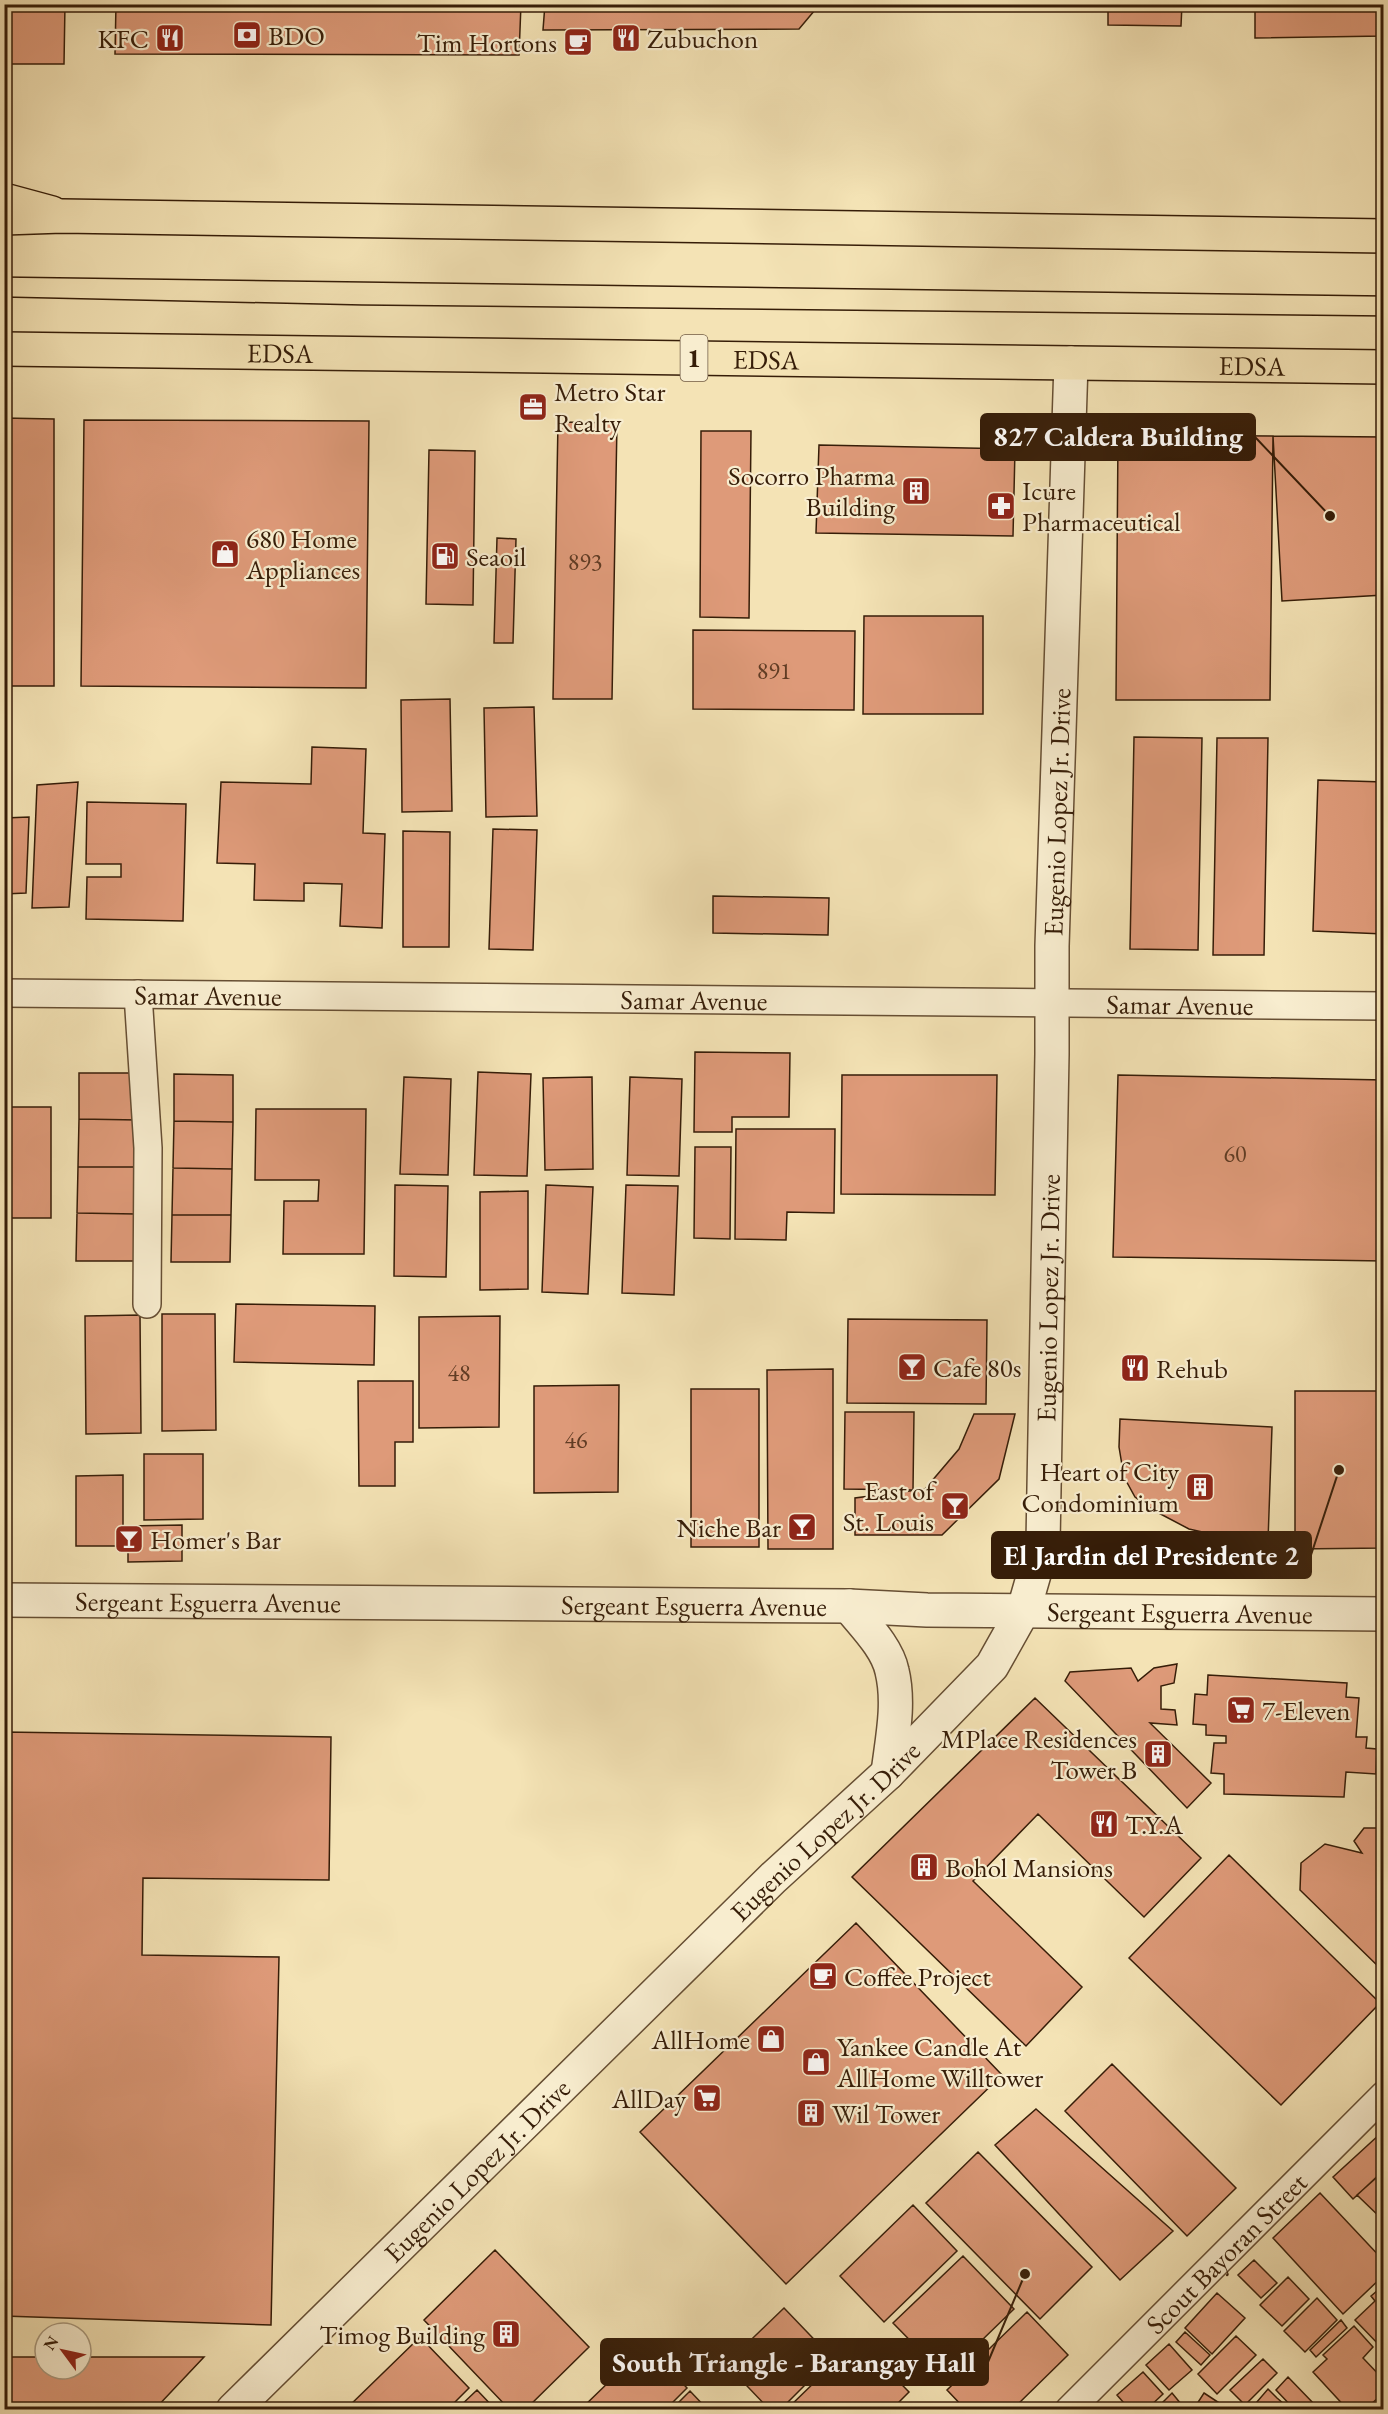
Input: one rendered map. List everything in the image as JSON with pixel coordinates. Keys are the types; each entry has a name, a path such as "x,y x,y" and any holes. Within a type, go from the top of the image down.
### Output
{"main road":[{"path":"4,200 62,216"},
{"path":"4,218 62,216 1383,236"},
{"name":"EDSA","path":"4,349 1383,367"}],"street":[{"name":"Eugenio Lopez Jr. Drive","path":"233,2409 773,1878 888,1773 992,1666 1024,1609 1043,1543 1052,934 1071,363"},
{"name":"Samar Avenue","path":"4,993 474,995 1383,1006"},
{"path":"138,994 148,1148 147,1304"},
{"name":"Sergeant Esguerra Avenue","path":"4,1600 849,1606 927,1610 1024,1609 1383,1614"},
{"path":"849,1606 879,1644 892,1671 895,1715 888,1773"},
{"name":"Scout Bayoran Street","path":"1069,2409 1383,2095"}],"building":[{"path":"4,4 65,4 64,64 4,64"},
{"path":"116,4 521,4 519,55 115,54"},
{"path":"545,4 820,4 799,29 543,30"},
{"path":"1108,4 1182,4 1181,26 1108,25"},
{"path":"1255,4 1384,4 1384,36 1255,38"},
{"path":"4,418 54,419 54,686 4,686"},
{"name":"680 Home Appliances","path":"84,420 369,421 366,688 81,686"},
{"path":"558,422 617,423 612,699 553,699"},
{"path":"701,431 751,431 749,618 700,617"},
{"path":"1118,435 1273,436 1270,700 1116,700"},
{"path":"1273,436 1384,437 1384,595 1282,601"},
{"name":"Socorro Pharma Building","path":"819,445 1015,449 1013,536 816,533"},
{"path":"429,450 475,451 473,605 426,604"},
{"path":"497,538 516,539 513,643 494,643"},
{"path":"864,616 983,616 983,714 863,714"},
{"path":"693,630 855,631 854,710 693,709"},
{"path":"450,699 452,811 402,812 401,700"},
{"path":"534,707 537,816 486,817 484,708"},
{"path":"1134,737 1202,738 1198,950 1130,949"},
{"path":"1217,738 1268,738 1264,955 1213,955"},
{"path":"312,747 366,749 363,833 385,834 382,928 340,926 342,884 304,883 304,901 254,900 255,864 217,863 221,782 311,784"},
{"path":"1318,780 1384,782 1384,934 1313,931"},
{"path":"78,782 69,907 32,908 37,785"},
{"path":"87,802 186,804 183,921 86,919 87,877 121,877 121,864 86,864"},
{"path":"29,817 26,893 4,894 4,818"},
{"path":"493,829 537,830 533,950 489,949"},
{"path":"403,831 450,832 449,947 403,947"},
{"path":"713,896 829,898 828,935 713,933"},
{"path":"695,1052 790,1053 789,1117 732,1117 732,1132 694,1132"},
{"path":"478,1072 531,1074 527,1176 474,1175"},
{"path":"79,1073 139,1073 138,1120 79,1119"},
{"path":"174,1074 233,1075 233,1122 174,1121"},
{"path":"842,1075 997,1075 995,1195 841,1194"},
{"path":"1118,1075 1384,1080 1384,1261 1113,1257"},
{"path":"404,1077 451,1079 448,1175 400,1174"},
{"path":"592,1077 593,1169 545,1170 543,1078"},
{"path":"630,1077 682,1079 679,1176 627,1175"},
{"path":"4,1107 51,1107 51,1218 4,1218"},
{"path":"256,1109 366,1109 364,1254 283,1254 284,1201 318,1201 319,1180 255,1180"},
{"path":"79,1119 138,1120 137,1167 78,1167"},
{"path":"174,1121 233,1122 232,1169 173,1168"},
{"path":"736,1129 835,1129 834,1213 787,1212 786,1240 735,1239"},
{"path":"695,1147 731,1147 730,1239 694,1238"},
{"path":"78,1167 137,1167 136,1214 77,1213"},
{"path":"173,1168 232,1169 231,1215 172,1215"},
{"path":"395,1185 448,1186 446,1277 394,1276"},
{"path":"546,1185 593,1187 588,1294 542,1292"},
{"path":"626,1185 678,1186 674,1295 622,1293"},
{"path":"528,1191 528,1289 480,1290 480,1192"},
{"path":"77,1213 136,1214 136,1261 76,1261"},
{"path":"172,1215 231,1215 230,1262 171,1262"},
{"path":"236,1304 375,1306 374,1365 234,1362"},
{"path":"162,1314 215,1314 216,1430 162,1431"},
{"path":"140,1315 141,1433 86,1434 85,1316"},
{"path":"500,1316 499,1427 419,1428 419,1317"},
{"path":"848,1319 987,1320 986,1404 847,1403"},
{"path":"833,1369 833,1549 768,1549 767,1370"},
{"path":"358,1381 413,1381 413,1442 395,1442 395,1486 359,1486"},
{"path":"619,1385 618,1492 534,1493 534,1386"},
{"path":"691,1389 759,1389 759,1547 691,1547"},
{"path":"1295,1391 1384,1391 1384,1548 1295,1549"},
{"path":"845,1412 914,1412 913,1490 844,1489"},
{"path":"974,1414 1015,1414 999,1479 942,1535 855,1535 855,1498 925,1489 959,1449"},
{"name":"Heart of City Condominium","path":"1120,1419 1272,1427 1268,1541 1238,1540 1189,1529 1153,1510 1135,1497 1124,1477 1119,1447"},
{"path":"144,1454 203,1454 203,1519 144,1520"},
{"path":"123,1475 123,1546 76,1546 76,1476"},
{"path":"4,1500 9,1500 9,1559 4,1559"},
{"path":"182,1525 182,1561 128,1562 128,1526"},
{"name":"MPlace Residences Tower B","path":"1177,1664 1174,1683 1161,1686 1161,1709 1175,1710 1177,1725 1150,1723 1211,1783 1187,1808 1065,1681 1070,1672 1131,1668 1138,1681 1154,1668"},
{"path":"1208,1675 1347,1683 1346,1697 1359,1698 1356,1737 1367,1737 1366,1748 1377,1749 1376,1774 1346,1772 1344,1797 1224,1794 1224,1774 1211,1773 1214,1743 1226,1743 1226,1736 1206,1735 1206,1725 1193,1724 1195,1694 1207,1695"},
{"name":"Bohol Mansions","path":"1035,1698 1201,1858 1144,1917 1038,1814 973,1881 1082,1987 1026,2046 852,1877"},
{"path":"4,1732 331,1737 329,1880 143,1878 142,1955 279,1957 271,2325 4,2316"},
{"path":"1364,1828 1384,1828 1384,1972 1300,1890 1301,1863 1325,1844 1362,1853 1354,1841"},
{"path":"1229,1855 1380,2003 1281,2105 1129,1958"},
{"name":"Wil Tower","path":"856,1923 1002,2075 786,2284 640,2132"},
{"path":"1112,2064 1236,2188 1187,2236 1065,2111"},
{"path":"1036,2109 1173,2231 1120,2280 995,2145"},
{"path":"1380,2134 1384,2138 1384,2170 1353,2199 1333,2177"},
{"path":"978,2152 1092,2267 1040,2319 926,2203"},
{"path":"1384,2171 1384,2221 1357,2195"},
{"path":"1320,2193 1384,2261 1384,2275 1343,2314 1273,2238"},
{"path":"913,2205 957,2251 884,2322 840,2276"},
{"name":"Timog Building","path":"495,2250 589,2347 525,2410 510,2410 424,2320"},
{"path":"963,2256 1014,2309 945,2376 893,2323"},
{"path":"1254,2260 1277,2283 1261,2298 1238,2275"},
{"path":"1288,2277 1309,2299 1282,2326 1260,2305"},
{"path":"1384,2285 1384,2346 1381,2347 1355,2320 1375,2301 1371,2296"},
{"path":"1217,2293 1245,2318 1212,2354 1185,2328"},
{"path":"1317,2298 1337,2320 1305,2352 1284,2331"},
{"path":"784,2308 832,2358 780,2410 770,2410 726,2364"},
{"path":"1027,2312 1068,2355 1012,2410 966,2410 947,2390"},
{"path":"1341,2320 1347,2328 1316,2357 1310,2350"},
{"path":"1354,2326 1373,2347 1363,2358 1384,2380 1384,2392 1365,2410 1348,2410 1313,2372 1327,2359 1323,2355"},
{"path":"1185,2332 1210,2355 1201,2365 1176,2342"},
{"path":"1236,2336 1256,2355 1217,2394 1198,2374"},
{"path":"420,2337 469,2388 447,2410 345,2410"},
{"path":"858,2340 909,2392 891,2410 786,2410"},
{"path":"1169,2344 1192,2370 1169,2390 1146,2365"},
{"path":"647,2345 687,2388 665,2410 580,2410"},
{"path":"4,2357 33,2357 33,2381 93,2381 93,2357 204,2357 154,2410 4,2410"},
{"path":"1263,2359 1277,2373 1245,2405 1230,2390"},
{"path":"1143,2372 1163,2394 1146,2410 1130,2410 1117,2395"},
{"path":"1288,2377 1316,2406 1312,2410 1295,2410 1276,2390"},
{"path":"1268,2389 1277,2398 1291,2410 1250,2410"},
{"path":"477,2390 496,2410 456,2410"},
{"path":"690,2391 708,2410 671,2410"},
{"path":"1172,2393 1186,2410 1155,2410"},
{"path":"1204,2393 1230,2410 1193,2410"},
{"path":"1111,2403 1118,2410 1105,2410"}],"tram line":[{"path":"4,277 1384,296"},
{"path":"4,297 362,305 1384,316"}],"place":[{"name":"BDO","path":"247,35"},
{"name":"KFC","path":"170,38"},
{"name":"Zubuchon","path":"626,38"},
{"name":"Tim Hortons","path":"578,42"},
{"name":"Metro Star Realty","path":"533,407"},
{"name":"Socorro Pharma Building","path":"916,491"},
{"name":"Icure Pharmaceutical","path":"1001,506"},
{"name":"827 Caldera Building","path":"1330,516"},
{"name":"680 Home Appliances","path":"225,554"},
{"name":"Seaoil","path":"445,556"},
{"name":"Cafe 80s","path":"912,1367"},
{"name":"Rehub","path":"1135,1368"},
{"name":"El Jardin del Presidente 2","path":"1339,1470"},
{"name":"Heart of City Condominium","path":"1200,1487"},
{"name":"East of St. Louis","path":"955,1506"},
{"name":"Niche Bar","path":"802,1527"},
{"name":"Homer's Bar","path":"129,1539"},
{"name":"7-Eleven","path":"1241,1710"},
{"name":"MPlace Residences Tower B","path":"1158,1754"},
{"name":"T.Y.A","path":"1104,1824"},
{"name":"Bohol Mansions","path":"924,1867"},
{"name":"Coffee Project","path":"823,1976"},
{"name":"AllHome","path":"771,2039"},
{"name":"Yankee Candle At AllHome Willtower","path":"816,2062"},
{"name":"AllDay","path":"707,2098"},
{"name":"Wil Tower","path":"811,2113"},
{"name":"South Triangle - Barangay Hall","path":"1025,2274"},
{"name":"Timog Building","path":"506,2334"}]}
